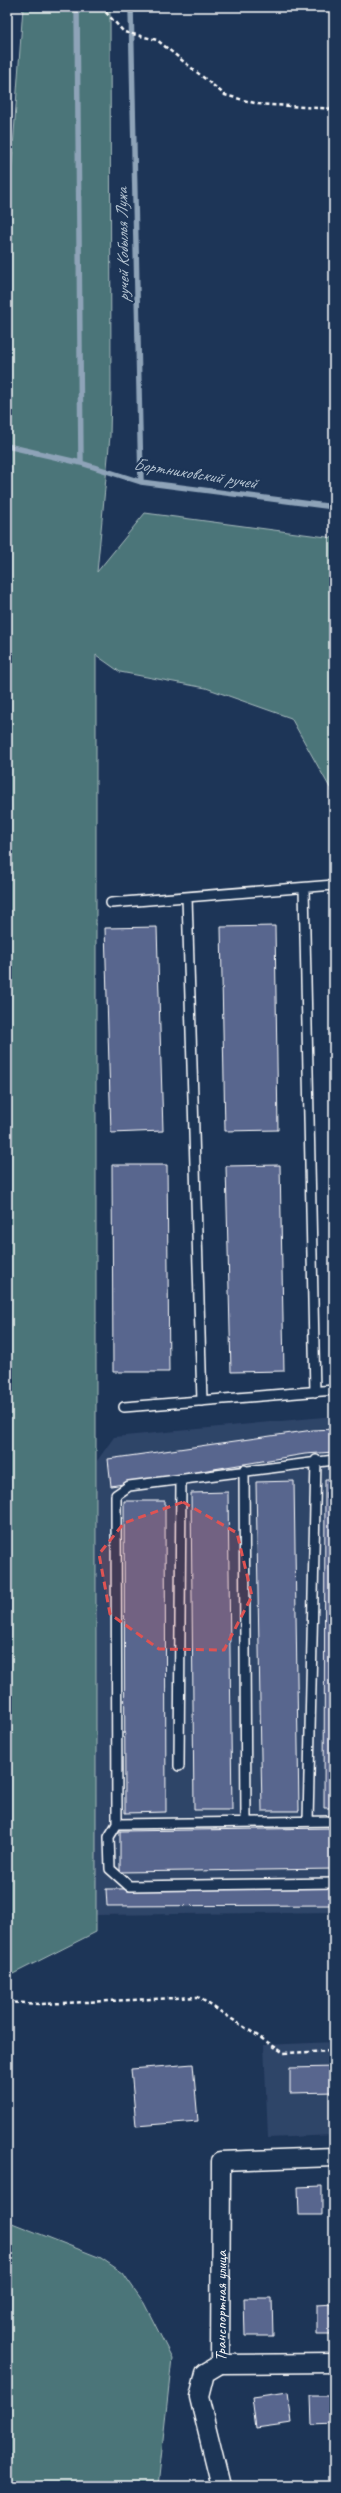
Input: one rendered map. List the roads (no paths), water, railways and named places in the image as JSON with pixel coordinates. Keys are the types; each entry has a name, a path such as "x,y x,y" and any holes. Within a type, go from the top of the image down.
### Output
{"street":[{"name":"Транспортная улица","path":"221,2486 199,2397 205,2373 220,2364 221,2161 334,2158"},
{"path":"220,2364 334,2363"}],"lane":[{"path":"111,903 334,885"},
{"path":"304,888 315,1392"},
{"path":"187,897 202,1401"},
{"path":"124,1407 334,1390"},
{"path":"308,1821 316,1460"},
{"path":"334,1460 316,1460 129,1486 116,1495 117,1824 109,1837 110,1869 129,1886 334,1883"},
{"path":"244,1470 246,1822"},
{"path":"179,1766 181,1479"},
{"path":"117,1824 334,1821"}],"waterway":[{"path":"77,7 81,463"},
{"name":"ручей Кобылья Лужа","path":"131,7 141,482"},
{"name":"Бортниковский ручей","path":"7,446 81,463 141,482 334,507"}]}
